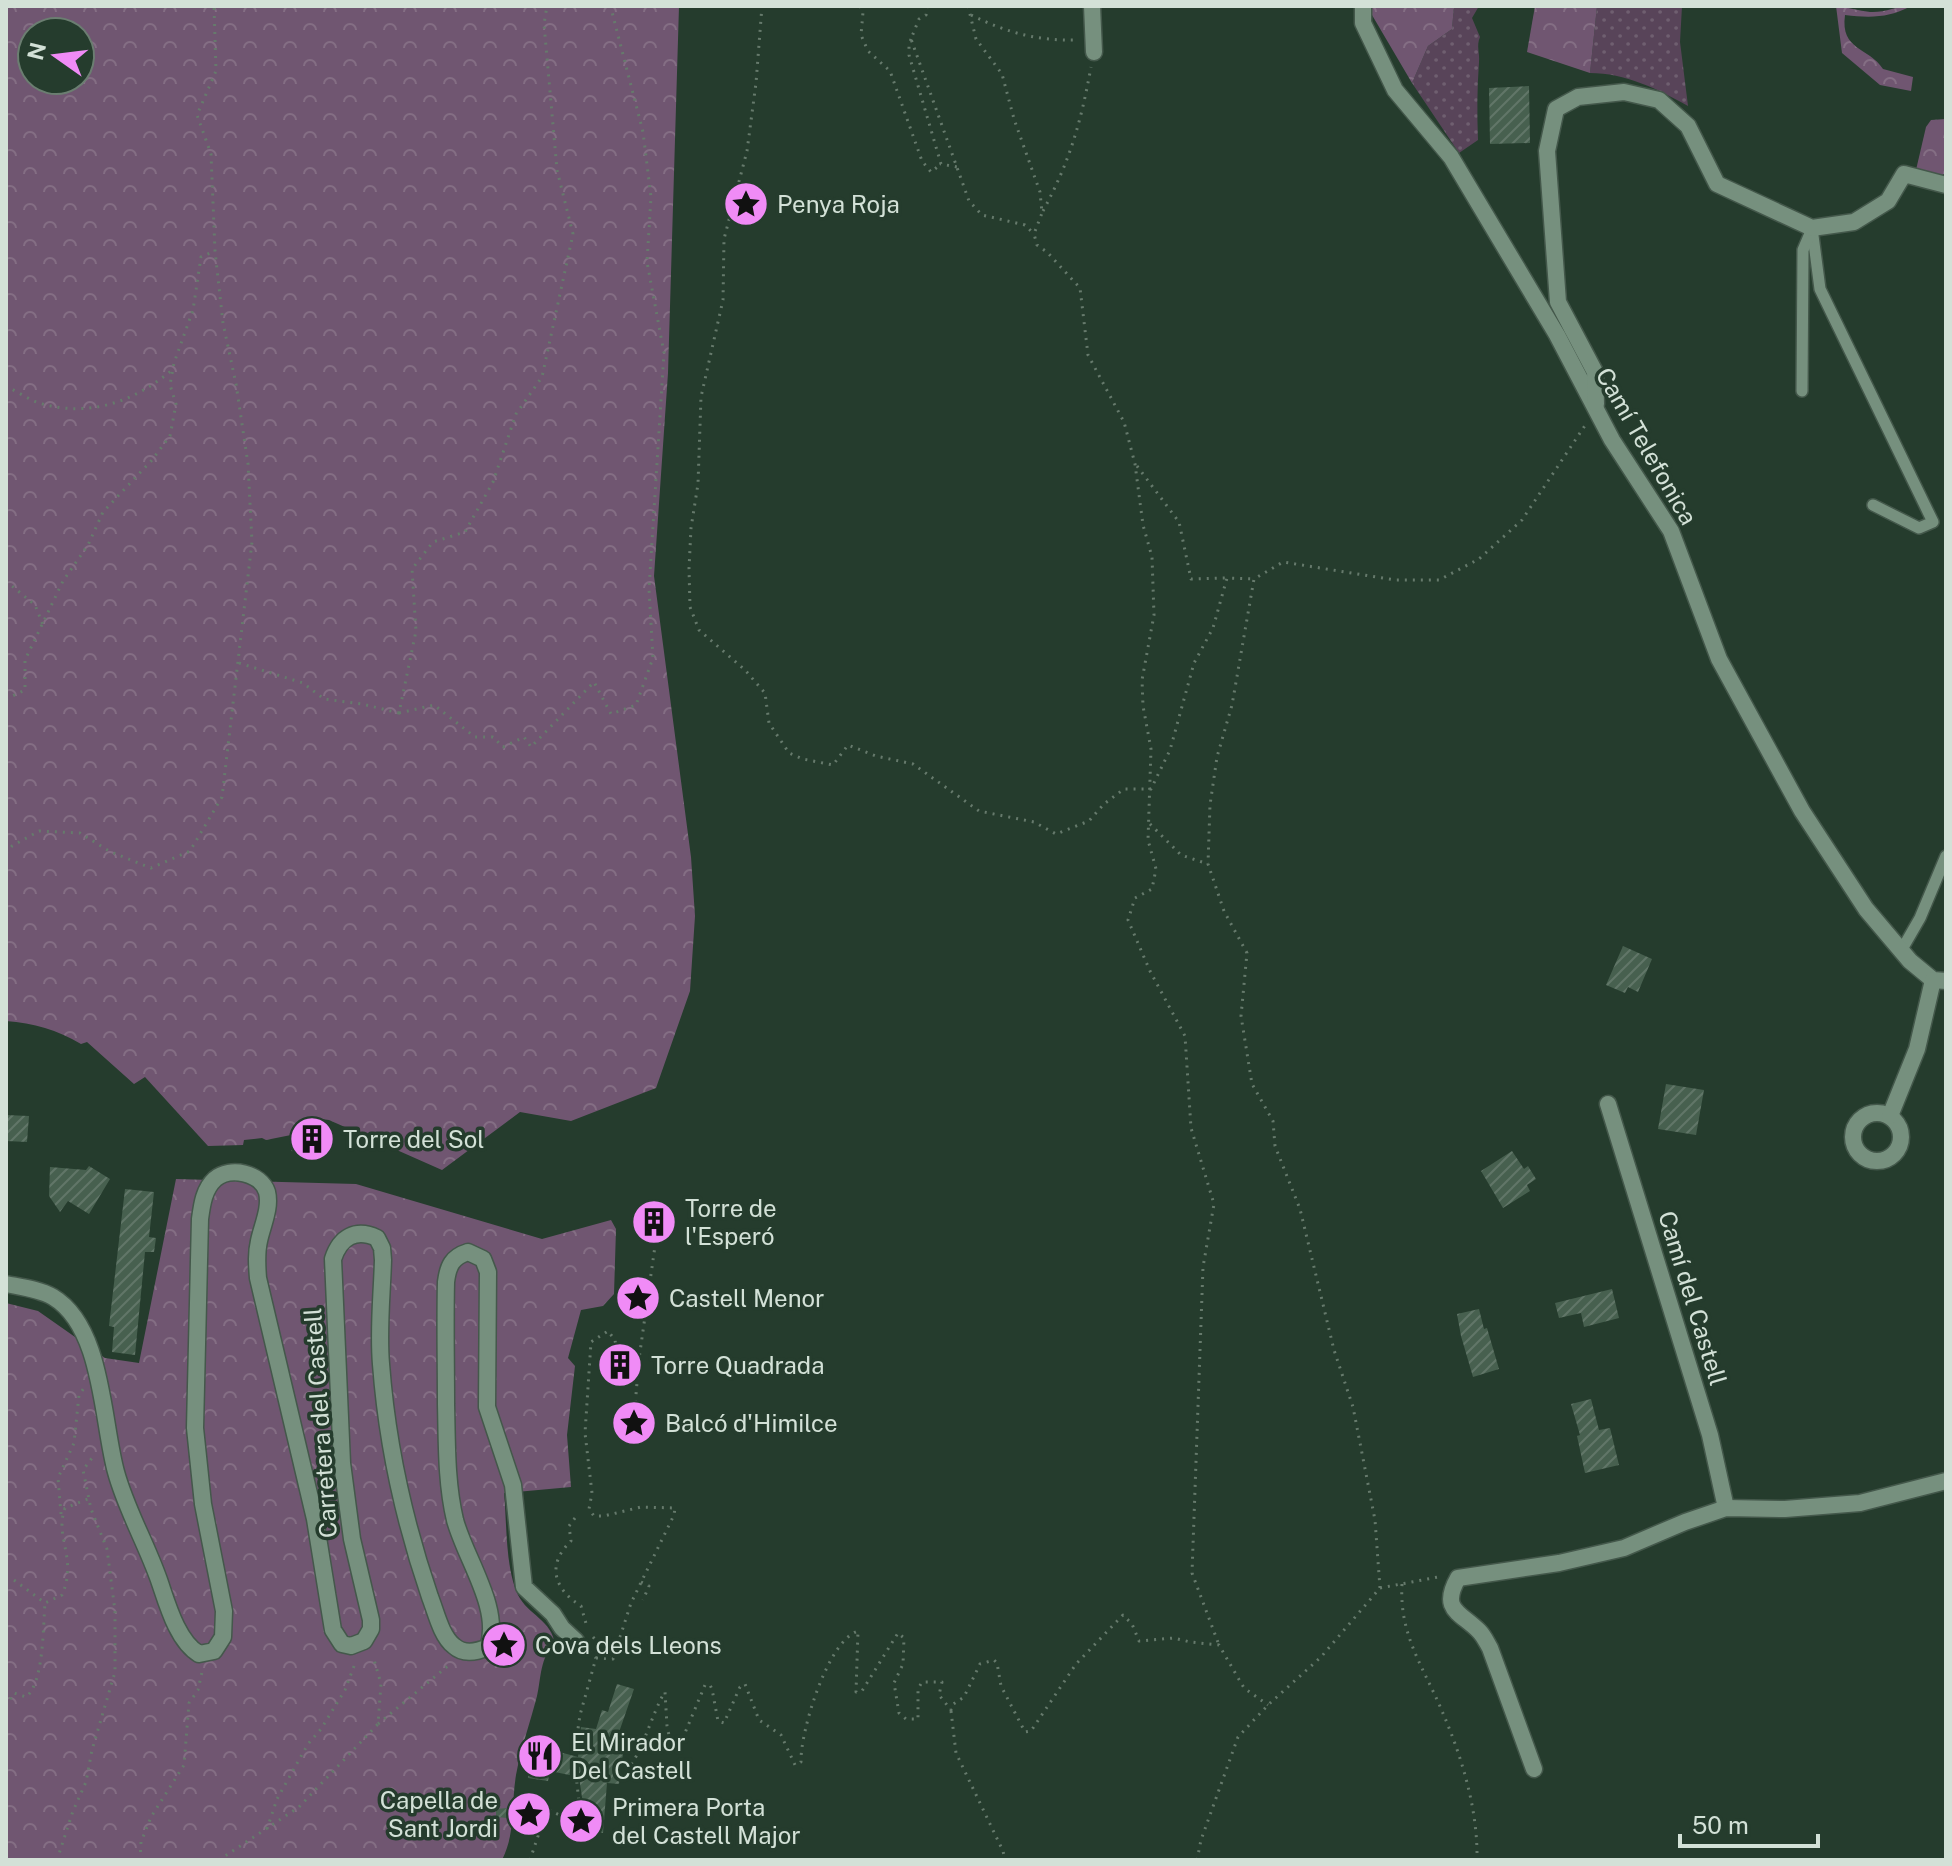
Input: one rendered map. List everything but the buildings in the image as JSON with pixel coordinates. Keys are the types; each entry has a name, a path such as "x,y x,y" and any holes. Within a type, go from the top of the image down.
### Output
{"street":[{"path":"1092,6 1094,46"},
{"name":"Camí Telefonica","path":"1363,6 1363,23 1395,90 1451,157 1557,335 1612,440 1671,531 1719,659 1802,811 1866,909 1901,951 1940,980"},
{"path":"1596,409 1595,372 1558,302 1547,151 1556,109 1578,97 1624,92 1659,100 1688,126 1717,184 1812,228 1854,222 1888,201 1904,174 1946,185"},
{"path":"1890,1116 1940,980"},
{"name":"Camí del Castell","path":"1608,1104 1710,1435 1726,1508"},
{"name":"Carretera del Castell","path":"207,1653 214,1651 223,1637 224,1611 203,1504 195,1428 200,1219 208,1189 217,1177 226,1173 249,1174 263,1184 267,1192 268,1202 256,1260 258,1278 308,1490 333,1630 342,1644 363,1641 371,1629 370,1608 352,1539 342,1463 333,1271 337,1248 342,1240 359,1233 377,1238 382,1248 381,1364 397,1484 413,1547 436,1612 450,1642 457,1649 465,1651"},
{"path":"465,1651 488,1647 493,1628 488,1604 460,1534 448,1469 446,1282 451,1262 468,1252 483,1259 487,1265 487,1407 513,1485 524,1587 576,1641"},
{"path":"6,1284 42,1293 67,1309 79,1324 96,1372 125,1499 177,1626 192,1650 199,1654 207,1653"},
{"path":"1534,1769 1490,1648 1481,1632 1459,1616 1451,1604 1451,1590 1458,1578 1559,1563 1624,1548 1726,1508 1785,1509 1860,1503 1946,1481"}],"lane":[{"path":"1802,391 1803,250 1812,228"},
{"path":"1812,228 1820,289 1933,522 1919,528 1873,505"},
{"path":"1901,951 1920,918 1946,856"}],"path":[{"path":"6,853 12,846 39,831 80,833 109,851 151,868 190,851 222,797 252,542 248,464 223,323 215,251 211,154 197,115 216,71 214,6"},
{"path":"399,713 416,631 412,569 433,542 465,532 493,482 516,414 542,377 573,234 557,170 544,24 547,6"},
{"path":"239,663 303,683 324,699 399,713 434,705 475,737 493,737 503,747 524,737 531,747 594,682 611,714 636,705 653,658 649,589 664,353 647,262 651,197 643,132 613,6"},
{"path":"762,6 747,151 724,239 723,300 701,397 698,484 689,569 690,607 699,630 745,670 765,693 769,723 789,753 803,759 833,765 848,745 876,756 913,764 979,811 1034,822 1056,834 1089,821 1104,804 1124,789 1151,789"},
{"path":"860,6 863,12 861,35 868,51 890,71 922,161 931,172 941,164 957,167"},
{"path":"927,6 926,15 919,19 911,39 909,55 941,164"},
{"path":"968,6 976,39 1002,74 1040,192 1042,213"},
{"path":"971,15 1001,30 1047,41 1094,46 1082,113 1064,172 1034,234"},
{"path":"911,39 969,201 982,215 1025,225 1034,234 1037,245 1080,288 1088,355 1124,422 1135,464 1143,525 1152,557 1154,615 1142,680 1151,749 1148,840 1156,869 1152,889 1135,898 1128,920 1150,971 1185,1036 1191,1128 1214,1204 1203,1267 1192,1573 1219,1645 1244,1688 1268,1705"},
{"path":"6,699 25,690 25,660 63,581 88,545 103,512 170,436 176,404 170,385 173,369 193,310 201,257 215,251"},
{"path":"6,386 38,403 78,408 111,406 152,387 173,369"},
{"path":"1135,464 1179,522 1191,579 1254,579 1283,562 1395,580 1439,580 1479,559 1522,520 1596,409"},
{"path":"1151,789 1170,750 1194,663 1213,628 1227,578"},
{"path":"1254,579 1232,705 1215,769 1208,864 1224,911 1247,953 1241,1016 1252,1084 1273,1121 1275,1146 1300,1209 1334,1350 1353,1407 1375,1520 1380,1588"},
{"path":"6,581 35,605 43,625"},
{"path":"1149,823 1181,855 1208,864"},
{"path":"634,1418 655,1246"},
{"path":"613,1659 631,1603 675,1508 641,1507 604,1516 594,1516 589,1509 592,1493 585,1433 591,1342 608,1331 615,1340 617,1354"},
{"path":"627,1361 639,1359"},
{"path":"45,1603 62,1595 67,1582 70,1565 61,1518 58,1478 74,1443 79,1395 96,1372"},
{"path":"57,1860 86,1782 115,1672 115,1611 107,1549 89,1499 83,1470 88,1461 110,1443"},
{"path":"61,1518 65,1508 89,1499"},
{"path":"575,1518 569,1526 571,1541 560,1552 555,1571 565,1596 581,1606 589,1632 613,1659"},
{"path":"1197,1860 1238,1737 1321,1657 1380,1588 1443,1577 1458,1578"},
{"path":"6,1580 14,1580 45,1603"},
{"path":"641,1582 649,1586 643,1600"},
{"path":"1402,1584 1403,1620 1443,1714 1472,1800 1477,1860"},
{"path":"6,1706 14,1693 26,1697 31,1693 37,1678 45,1603"},
{"path":"1005,1860 956,1753 952,1705 964,1697 980,1664 994,1660 997,1663 1001,1686 1025,1732 1031,1731 1076,1664 1123,1615 1132,1624 1139,1641 1174,1638 1219,1645"},
{"path":"620,1775 627,1772 641,1748 656,1705 665,1692 670,1740 677,1744 682,1740 705,1685 710,1685 712,1689 718,1721 724,1723 740,1687 745,1684 759,1720 781,1735 795,1765 801,1762 801,1747 816,1695 830,1662 853,1631 858,1631 856,1692 862,1691 898,1633 904,1638 903,1664 894,1683 899,1713 906,1719 918,1719 918,1689 924,1681 942,1682 939,1695 951,1710"},
{"path":"363,1641 381,1684 378,1724"},
{"path":"267,1829 277,1799 308,1744 345,1690 363,1641"},
{"path":"576,1641 596,1658 613,1659"},
{"path":"219,1860 299,1807 378,1724 465,1651"},
{"path":"140,1860 141,1842 151,1817 184,1765 189,1703 198,1690 207,1653"},
{"path":"530,1860 547,1809 572,1821 581,1821 574,1756 580,1715 596,1658"}],"shaded area":[{"path":"1454,6 1479,6 1472,18 1480,37 1478,140 1459,153 1412,83 1428,46 1452,29"},
{"path":"1597,6 1682,6 1680,42 1688,106 1641,83 1590,73"}],"green space":[{"path":"6,6 679,6 668,373 654,576 691,857 695,916 690,991 656,1088 571,1121 520,1112 442,1170 323,1119 302,1122 291,1135 244,1140 243,1145 208,1146 145,1077 134,1084 87,1042 81,1044 26,1023 6,1021"},
{"path":"1372,6 1454,6 1452,29 1428,46 1412,83 1372,15"},
{"path":"1535,6 1597,6 1590,73 1527,52"},
{"path":"1836,6 1875,12 1911,6 1879,16 1845,15 1845,27 1851,42 1883,69 1913,77 1911,91 1880,85 1842,53"},
{"path":"1946,119 1946,171 1943,175 1916,170 1926,127 1931,120"},
{"path":"176,1179 356,1184 542,1239 611,1220 616,1229 614,1294 603,1306 581,1310 568,1358 575,1366 567,1435 571,1487 504,1493 514,1584 522,1602 545,1623 555,1645 544,1661 520,1755 511,1829 502,1860 6,1860 6,1303 38,1311 105,1358 139,1363"}],"place":[{"name":"Penya Roja","path":"746,204"},
{"name":"Torre del Sol","path":"312,1139"},
{"name":"Torre de l'Esperó","path":"654,1222"},
{"name":"Castell Menor","path":"638,1298"},
{"name":"Torre Quadrada","path":"620,1365"},
{"name":"Balcó d'Himilce","path":"634,1423"},
{"name":"Cova dels Lleons","path":"504,1645"},
{"name":"El Mirador Del Castell","path":"540,1756"},
{"name":"Capella de Sant Jordi","path":"529,1814"},
{"name":"Primera Porta del Castell Major","path":"581,1821"}]}
